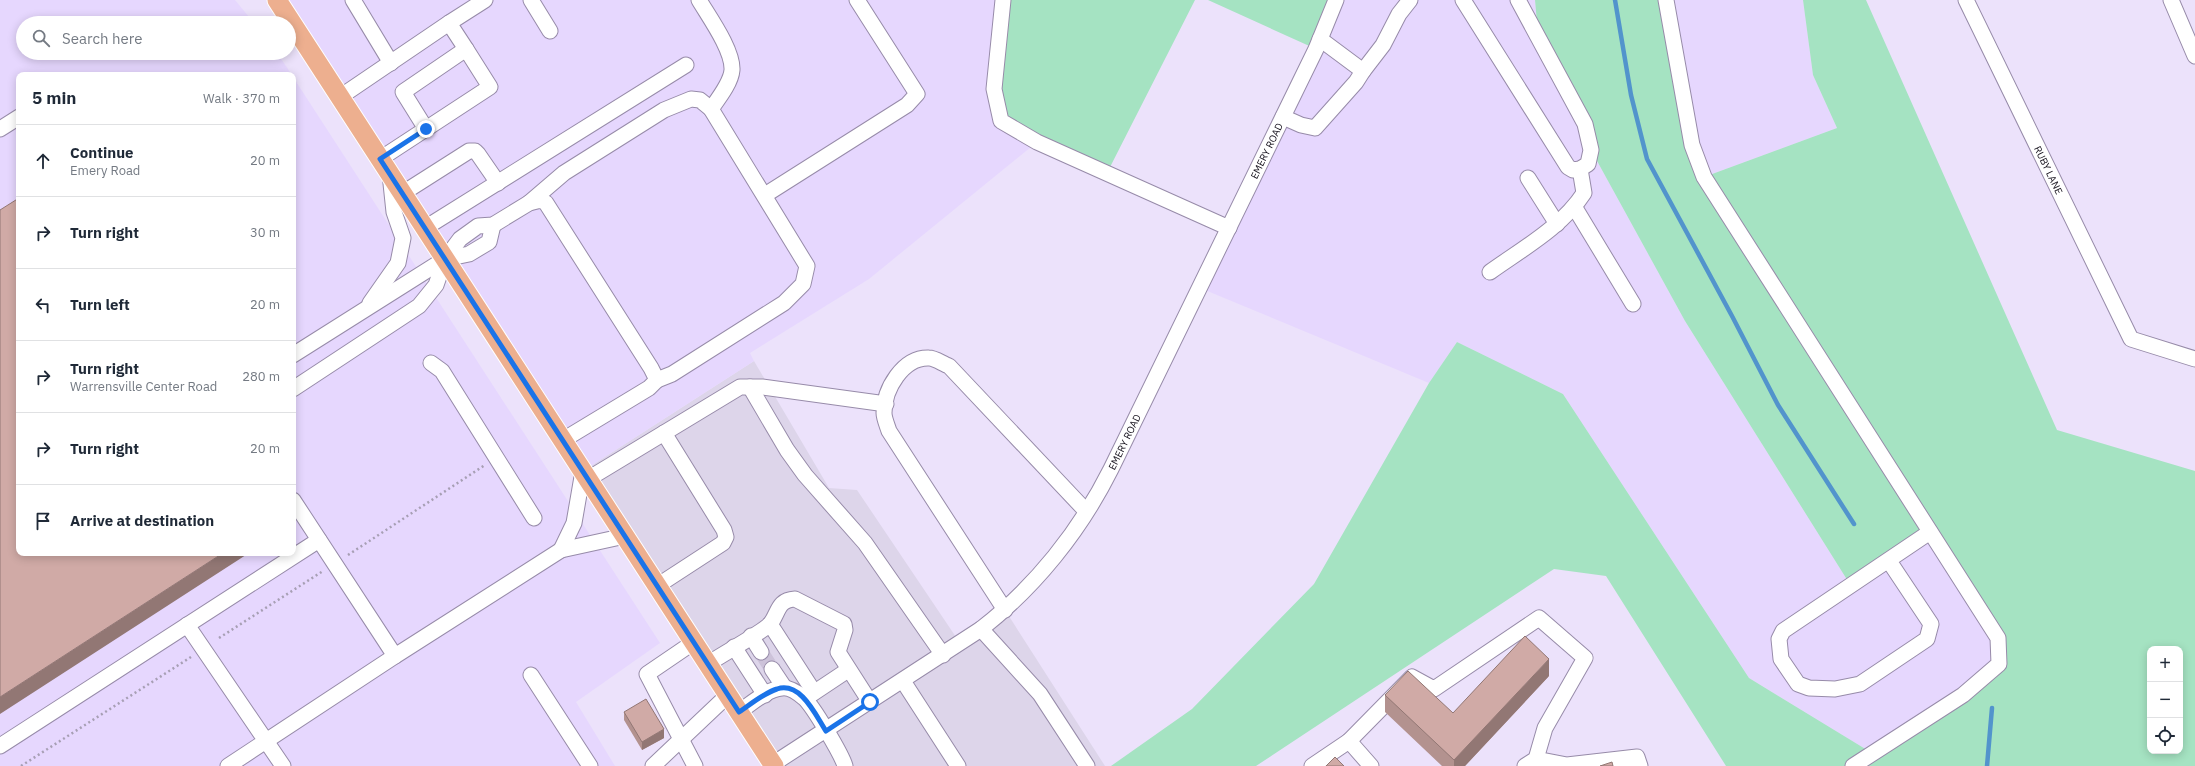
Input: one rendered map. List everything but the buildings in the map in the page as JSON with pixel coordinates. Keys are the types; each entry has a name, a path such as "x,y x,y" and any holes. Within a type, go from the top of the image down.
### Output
{"main road":[{"path":"277,0 288,16"},
{"path":"284,0 291,16"},
{"path":"296,28 773,765"}],"street":[{"path":"352,0 391,62"},
{"path":"340,97 486,0"},
{"path":"531,0 550,31"},
{"path":"698,0 726,46 732,70 724,89 711,109"},
{"path":"765,195 907,105 917,94 857,0"},
{"path":"1003,0 994,89 1001,121 1037,142 1229,228"},
{"name":"EMERY ROAD","path":"773,765 943,655 1006,610 1051,560 1086,512 1109,473 1320,39 1336,0"},
{"path":"1283,116 1301,125 1315,128 1356,82 1383,46 1399,14 1410,0"},
{"path":"1463,0 1568,167 1573,170 1580,169 1588,164 1591,150 1585,124 1518,0"},
{"path":"1666,0 1692,144 1704,177 1998,638 1999,664 1964,695 1853,766"},
{"name":"RUBY LANE","path":"1966,0 2131,339 2195,359"},
{"path":"2171,0 2195,56"},
{"path":"364,310 398,263 403,238 394,212 385,166 426,129 490,87 450,23"},
{"path":"1320,39 1363,71"},
{"path":"426,129 403,92 466,49"},
{"path":"425,228 686,64"},
{"path":"296,387 419,306 436,285 445,259 460,239 478,226 493,225 530,203 564,173 664,110 691,100 700,100 711,109 765,195 807,266 803,284 784,303 672,374 657,380 649,388 563,440"},
{"path":"0,129 16,119"},
{"path":"403,193 469,151 475,151 478,154 498,183"},
{"path":"1490,272 1557,224 1575,208 1584,193 1580,169"},
{"path":"1528,178 1557,224"},
{"path":"530,203 541,200 546,203 651,368 657,380"},
{"path":"1575,208 1634,304"},
{"path":"296,353 445,259"},
{"path":"1006,610 889,431 884,413 887,396 901,368 910,362 930,358 949,366 1086,512"},
{"path":"431,363 442,371 534,518"},
{"path":"561,550 574,523 585,475 664,433 740,388 886,404"},
{"path":"750,388 787,450 806,475 865,543 943,655"},
{"path":"657,586 723,543 726,537 724,530 664,433"},
{"path":"296,504 396,656"},
{"path":"1889,561 1931,624 1927,639 1860,684 1835,689 1809,688 1798,684 1781,659 1778,648 1779,639 1783,631 1930,532"},
{"path":"228,766 561,550 625,536"},
{"path":"296,555 320,540"},
{"path":"0,746 295,556"},
{"path":"708,664 770,624 781,602 787,599 795,599 844,624 845,630 838,652 848,670 870,702"},
{"path":"1312,766 1349,741 1412,677 1434,689 1539,618 1585,658 1545,728 1531,763 1567,765 1637,757 1640,766"},
{"path":"770,624 810,696 826,731 843,759 845,766"},
{"path":"187,625 283,766"},
{"path":"981,628 1040,694 1087,766"},
{"path":"751,636 762,652"},
{"path":"694,642 647,674 695,766"},
{"path":"734,647 765,695"},
{"path":"772,669 784,688"},
{"path":"810,696 848,670"},
{"path":"531,675 590,766"},
{"path":"903,681 958,766"},
{"path":"739,712 776,689 784,688 810,696"},
{"path":"653,766 681,737 728,695"},
{"path":"1349,741 1370,766"}],"path":[{"path":"348,555 489,463"},
{"path":"219,638 323,571"},
{"path":"22,766 194,655"}],"shaded area":[{"path":"0,0 235,0 248,16 16,16 16,60 282,60 290,72 16,72 16,556 296,556 296,82 660,643 576,702 615,766 0,766"},
{"path":"284,0 1003,0 1037,142 869,279 750,353 754,361 583,471 296,19 296,16 294,16"},
{"path":"1336,0 1535,0 1538,34 1591,150 1685,321 1851,586 1930,532 1998,638 1999,664 1872,753 1749,678 1563,394 1457,342 1429,383 1200,288"},
{"path":"1666,0 1803,0 1813,75 1837,128 1704,177"},
{"path":"754,361 829,488 857,490 960,643 1005,610 1105,766 770,766 583,471"}],"green space":[{"path":"1003,0 1195,0 1107,173 1001,121 994,89"},
{"path":"1208,0 1336,0 1316,49"},
{"path":"1535,0 1666,0 1704,177 1837,128 1813,75 1803,0 1866,0 2057,430 2195,471 2195,766 1726,766 1606,576 1554,569 1256,766 1111,766 1192,709 1314,584 1429,383 1457,342 1563,394 1749,678 1872,753 1999,664 1998,638 1931,532 1851,586 1685,321 1591,150 1538,34"}],"waterway":[{"path":"1615,0 1631,95 1647,159 1732,316 1778,405 1854,524"},
{"path":"1987,766 1992,708"}],"tunnel":[{"path":"761,652 772,669"}],"route":[{"path":"426,129 380,159 739,712 776,689 784,688 794,691 805,699 826,731 870,702"}]}
